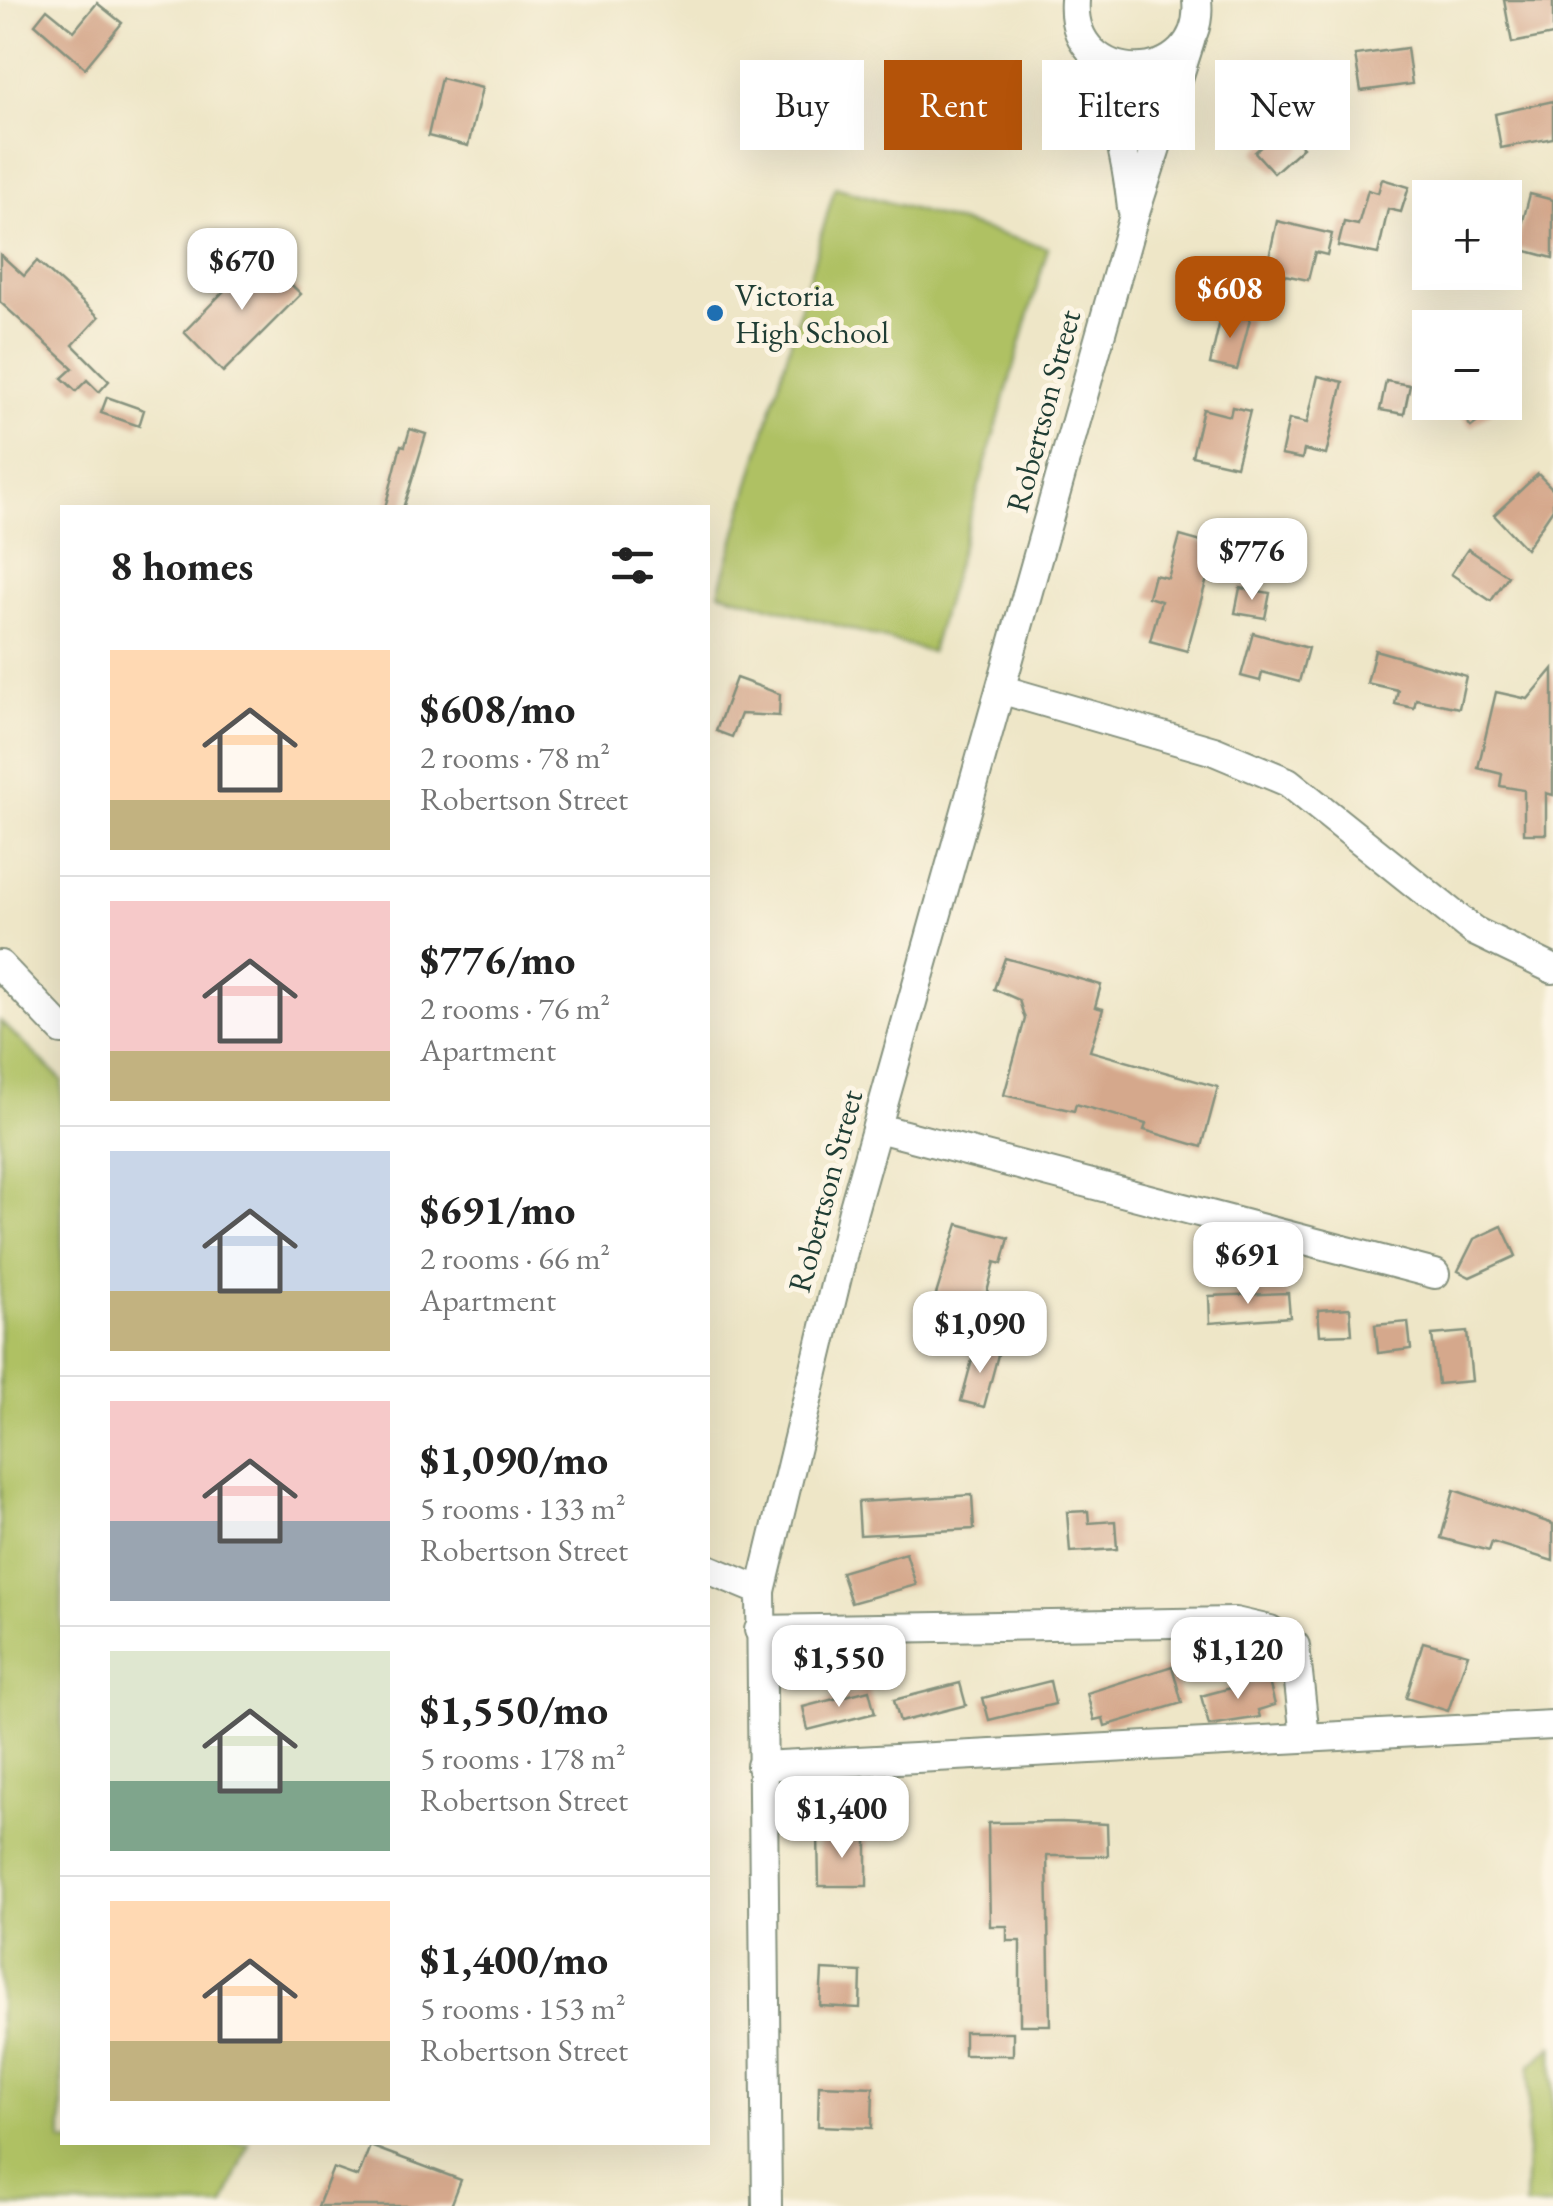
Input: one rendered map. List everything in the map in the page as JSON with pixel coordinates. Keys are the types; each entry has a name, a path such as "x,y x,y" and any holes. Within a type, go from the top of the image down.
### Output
{"street":[{"name":"Robertson Street","path":"768,2206 761,1592 878,1128 1133,220 1199,20 1197,0"},
{"name":"Robertson Street","path":"1067,6 1115,109 1127,158 1133,220"},
{"path":"1092,53 1117,68 1153,68 1178,54 1190,41"},
{"path":"1002,690 1214,752 1271,773 1288,782 1474,931 1553,969"},
{"path":"0,965 60,1028"},
{"path":"878,1128 1436,1274"},
{"path":"710,1571 761,1592"},
{"path":"759,1630 1235,1622 1270,1630 1295,1646 1305,1738"},
{"path":"761,1766 1553,1725"}],"green space":[{"path":"835,187 1048,248 931,652 719,592"},
{"path":"0,1021 60,1078 60,2145 248,2145 224,2206 0,2206"},
{"path":"1553,2046 1553,2206 1525,2206 1530,2066"}],"building":[{"path":"1504,0 1553,0 1553,35 1512,43"},
{"path":"97,3 122,23 85,68 35,24 47,9 74,31"},
{"path":"1407,48 1412,84 1361,91 1355,55"},
{"path":"441,78 482,88 468,146 428,136"},
{"path":"1553,101 1553,138 1501,148 1495,114"},
{"path":"1257,150 1300,150 1274,173"},
{"path":"1382,179 1409,187 1401,212 1388,209 1378,254 1338,246 1344,222 1358,225 1368,190 1378,193"},
{"path":"1530,194 1553,200 1553,258 1522,250 1522,225"},
{"path":"1277,221 1332,234 1327,255 1315,252 1308,280 1266,271"},
{"path":"0,254 24,276 37,261 99,317 73,345 109,381 99,392 87,380 76,391 62,378 73,368 0,302"},
{"path":"260,254 301,294 223,372 184,332"},
{"path":"1222,312 1250,319 1237,370 1210,364"},
{"path":"1318,376 1343,382 1326,455 1304,450 1302,459 1281,455 1289,419 1307,423"},
{"path":"1386,381 1410,385 1404,414 1380,410"},
{"path":"107,397 144,410 139,426 101,413"},
{"path":"1232,407 1250,411 1236,466 1192,456 1203,409 1230,416"},
{"path":"410,429 426,434 404,505 386,505 401,445 405,446"},
{"path":"1538,474 1553,489 1553,509 1526,549 1494,515"},
{"path":"1180,536 1216,546 1187,651 1150,641 1161,601 1148,597 1154,575 1168,578"},
{"path":"1468,549 1508,576 1491,601 1451,574"},
{"path":"1240,588 1270,593 1265,618 1235,613"},
{"path":"1253,633 1308,648 1299,682 1262,672 1260,681 1241,676"},
{"path":"1375,650 1466,676 1459,708 1416,699 1414,708 1395,704 1398,690 1367,683"},
{"path":"1553,669 1553,795 1546,793 1546,834 1524,834 1524,790 1500,786 1502,774 1478,768 1496,692 1528,699"},
{"path":"736,678 780,694 779,716 741,714 732,737 716,731"},
{"path":"1005,958 1101,985 1095,1007 1103,1009 1090,1051 1218,1087 1202,1147 1144,1130 1146,1124 1076,1104 1074,1111 1004,1095 1025,1019 1019,1000 994,989"},
{"path":"958,1224 1009,1238 1002,1264 995,1262 982,1311 935,1298"},
{"path":"1502,1226 1516,1256 1470,1277 1458,1271 1474,1239"},
{"path":"1288,1293 1290,1317 1210,1323 1209,1296"},
{"path":"1350,1308 1352,1334 1320,1335 1318,1310"},
{"path":"1408,1322 1411,1349 1378,1353 1375,1325"},
{"path":"1467,1332 1472,1381 1438,1384 1432,1335"},
{"path":"976,1345 999,1351 984,1407 961,1401"},
{"path":"1454,1490 1553,1524 1553,1561 1492,1542 1489,1551 1441,1538"},
{"path":"972,1495 974,1529 860,1535 858,1502"},
{"path":"1088,1511 1089,1523 1115,1521 1117,1549 1070,1552 1067,1512"},
{"path":"906,1553 916,1585 851,1603 841,1572"},
{"path":"1423,1642 1468,1654 1448,1711 1406,1698"},
{"path":"1172,1666 1182,1703 1105,1726 1103,1718 1094,1720 1087,1693"},
{"path":"1268,1678 1275,1705 1258,1710 1260,1717 1209,1725 1201,1696"},
{"path":"1050,1681 1055,1704 989,1720 983,1698"},
{"path":"960,1683 966,1705 900,1722 894,1700"},
{"path":"869,1690 875,1713 808,1730 803,1707"},
{"path":"988,1823 1107,1824 1108,1856 1047,1856 1050,2025 1020,2025 1020,1941 1007,1941 1007,1926 990,1926"},
{"path":"847,1833 847,1841 867,1840 867,1886 819,1886 818,1834"},
{"path":"822,1970 861,1972 860,2008 820,2006"},
{"path":"964,2032 1013,2032 1013,2055 964,2055"},
{"path":"819,2085 873,2087 872,2128 818,2126"},
{"path":"370,2146 461,2180 451,2206 318,2206 333,2168 358,2177"}],"place":[{"name":"Victoria High School","path":"715,313"}]}
